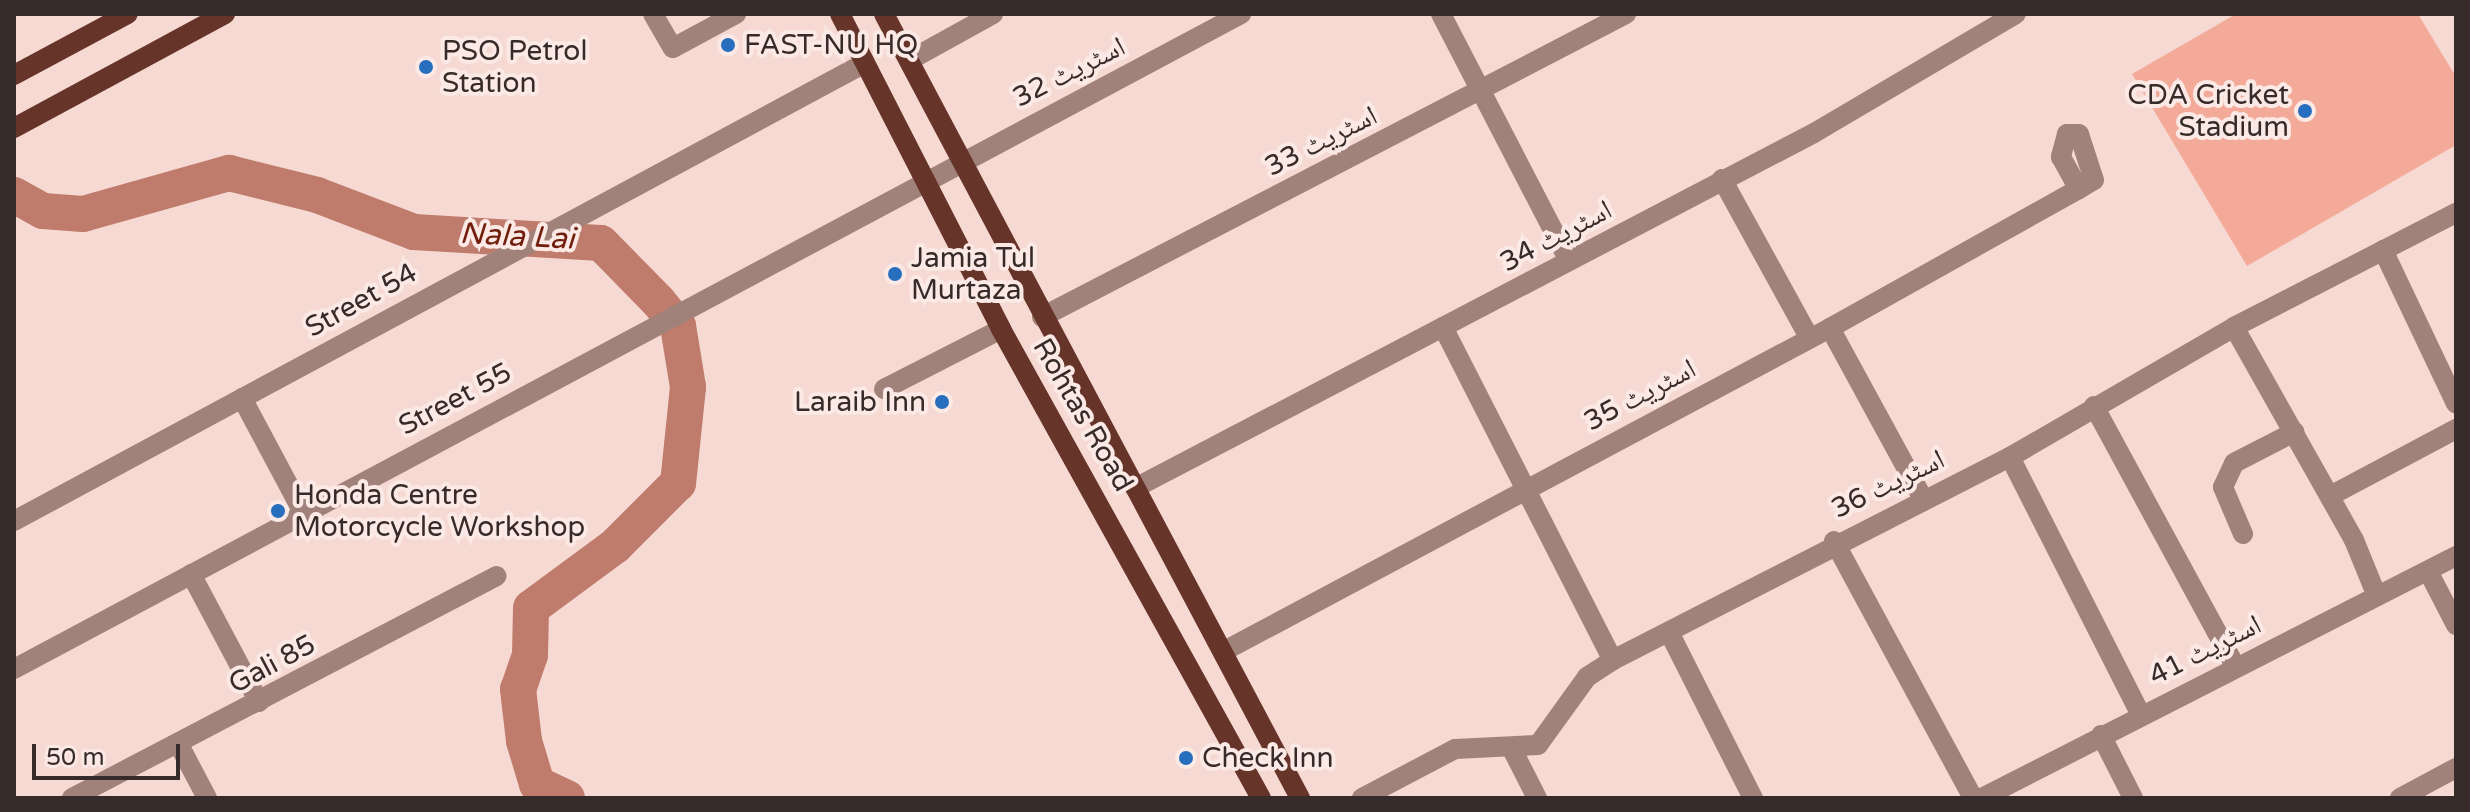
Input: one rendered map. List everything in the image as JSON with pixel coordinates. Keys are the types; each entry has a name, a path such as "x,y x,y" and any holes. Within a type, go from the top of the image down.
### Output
{"main road":[{"path":"23,70 128,14"},
{"path":"14,128 198,21 225,14"},
{"name":"Rohtas Road","path":"840,14 1001,329 1261,798"},
{"name":"Rohtas Road","path":"884,14 964,158 1042,317 1226,650 1300,798"}],"street":[{"path":"653,14 673,48 736,14"},
{"path":"910,60 993,14"},
{"name":"اسٹریٹ 32","path":"925,182 964,158 1241,14"},
{"path":"1441,14 1484,88 1569,261"},
{"name":"اسٹریٹ 33","path":"1042,317 1626,14"},
{"name":"اسٹریٹ 34","path":"1135,488 1722,179 2003,18"},
{"name":"Street 54","path":"14,521 574,214 865,63"},
{"path":"1722,179 1809,337"},
{"name":"Street 55","path":"14,669 487,412 925,182"},
{"name":"اسٹریٹ 35","path":"1226,650 1830,328 2079,189"},
{"name":"اسٹریٹ 36","path":"1362,798 1455,749 1512,749 1538,745 1587,677 1613,660 1834,541 2010,457 2234,327 2456,213"},
{"path":"2383,250 2456,404"},
{"path":"1443,327 1613,660"},
{"path":"2234,327 2330,496 2376,594"},
{"path":"1830,328 1922,497"},
{"path":"884,389 1001,329"},
{"path":"242,398 304,514"},
{"path":"2094,406 2235,666"},
{"path":"2330,496 2456,429"},
{"path":"2243,534 2223,487 2234,463 2294,432"},
{"path":"2010,457 2141,715"},
{"path":"1834,541 1973,798"},
{"name":"اسٹریٹ 41","path":"1982,798 2376,594 2456,556"},
{"path":"2428,571 2456,625"},
{"path":"191,574 259,702"},
{"name":"Gali 85","path":"72,798 496,576"},
{"path":"1669,632 1753,798"},
{"path":"2101,735 2133,798"},
{"path":"178,743 207,798"},
{"path":"1512,749 1537,798"},
{"path":"2400,798 2456,768"}],"shaded area":[{"name":"CDA Cricket Stadium","path":"2236,14 2418,14 2456,77 2456,145 2247,266 2132,74"}],"waterway":[{"name":"Nala Lai","path":"14,195 43,211 83,214 229,173 317,195 414,232 601,243 658,301 678,326 688,387 678,483 615,546 531,608 530,655 518,689 524,741 537,784 567,798"}],"place":[{"name":"FAST-NU HQ","path":"728,45"},
{"name":"PSO Petrol Station","path":"426,67"},
{"name":"CDA Cricket Stadium","path":"2305,111"},
{"name":"Jamia Tul Murtaza","path":"895,274"},
{"name":"Laraib Inn","path":"942,402"},
{"name":"Honda Centre Motorcycle Workshop","path":"278,511"},
{"name":"Check Inn","path":"1186,758"}]}
